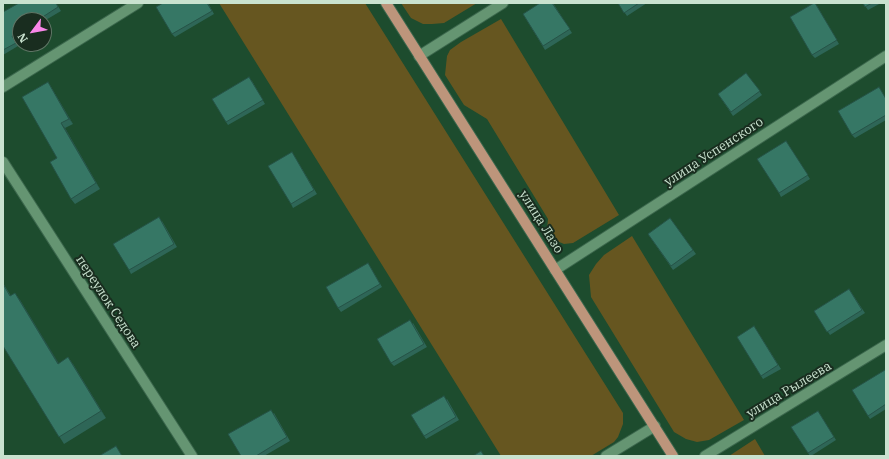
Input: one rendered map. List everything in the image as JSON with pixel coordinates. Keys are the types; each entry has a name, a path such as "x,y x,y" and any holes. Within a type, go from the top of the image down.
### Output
{"main road":[{"name":"улица Лазо","path":"386,3 673,456"}],"street":[{"path":"3,87 138,3"},
{"path":"419,56 503,3"},
{"name":"улица Успенского","path":"555,270 886,56"},
{"name":"переулок Седова","path":"3,162 192,456"},
{"name":"улица Рылеева","path":"705,456 886,345"},
{"path":"606,456 654,426"}],"shaded area":[{"path":"219,3 365,3 623,413 623,424 618,437 614,442 591,456 501,456"},
{"path":"401,3 477,3 444,23 423,24 411,18"},
{"path":"501,19 619,215 573,243 564,244 552,239 547,230 548,219 487,119 464,105 445,75 447,56 450,50"},
{"path":"632,236 744,420 709,440 697,442 686,439 674,432 591,297 589,275 596,264 604,255"},
{"path":"755,439 765,456 729,456"}],"building":[{"path":"19,3 56,3 58,7 50,12 12,12 12,45 3,50 3,12"},
{"path":"163,3 207,3 212,11 172,34 156,7"},
{"path":"540,3 552,3 570,29 543,46 523,14"},
{"path":"618,3 639,3 624,13"},
{"path":"814,3 837,40 812,55 790,17"},
{"path":"863,3 872,3 865,7"},
{"path":"746,73 760,91 731,112 718,94"},
{"path":"249,77 263,100 226,122 212,99"},
{"path":"48,82 69,119 61,123 96,183 71,199 50,162 57,158 22,97"},
{"path":"879,87 886,99 886,115 852,135 838,111"},
{"path":"786,141 808,175 779,193 757,159"},
{"path":"292,152 314,190 291,204 268,166"},
{"path":"159,217 174,244 129,270 113,244"},
{"path":"670,218 693,250 671,266 648,234"},
{"path":"368,263 380,284 338,308 326,287"},
{"path":"3,284 10,296 15,293 58,364 68,357 101,411 59,437 3,346"},
{"path":"849,289 862,310 827,332 814,311"},
{"path":"410,320 424,344 391,363 377,339"},
{"path":"754,326 778,365 761,376 737,337"},
{"path":"885,370 886,404 868,416 852,390"},
{"path":"444,396 456,417 424,436 411,415"},
{"path":"271,410 287,437 256,456 241,456 228,434"},
{"path":"818,411 834,437 808,453 791,427"},
{"path":"116,446 122,456 99,456"},
{"path":"481,451 484,456 473,456"}]}
